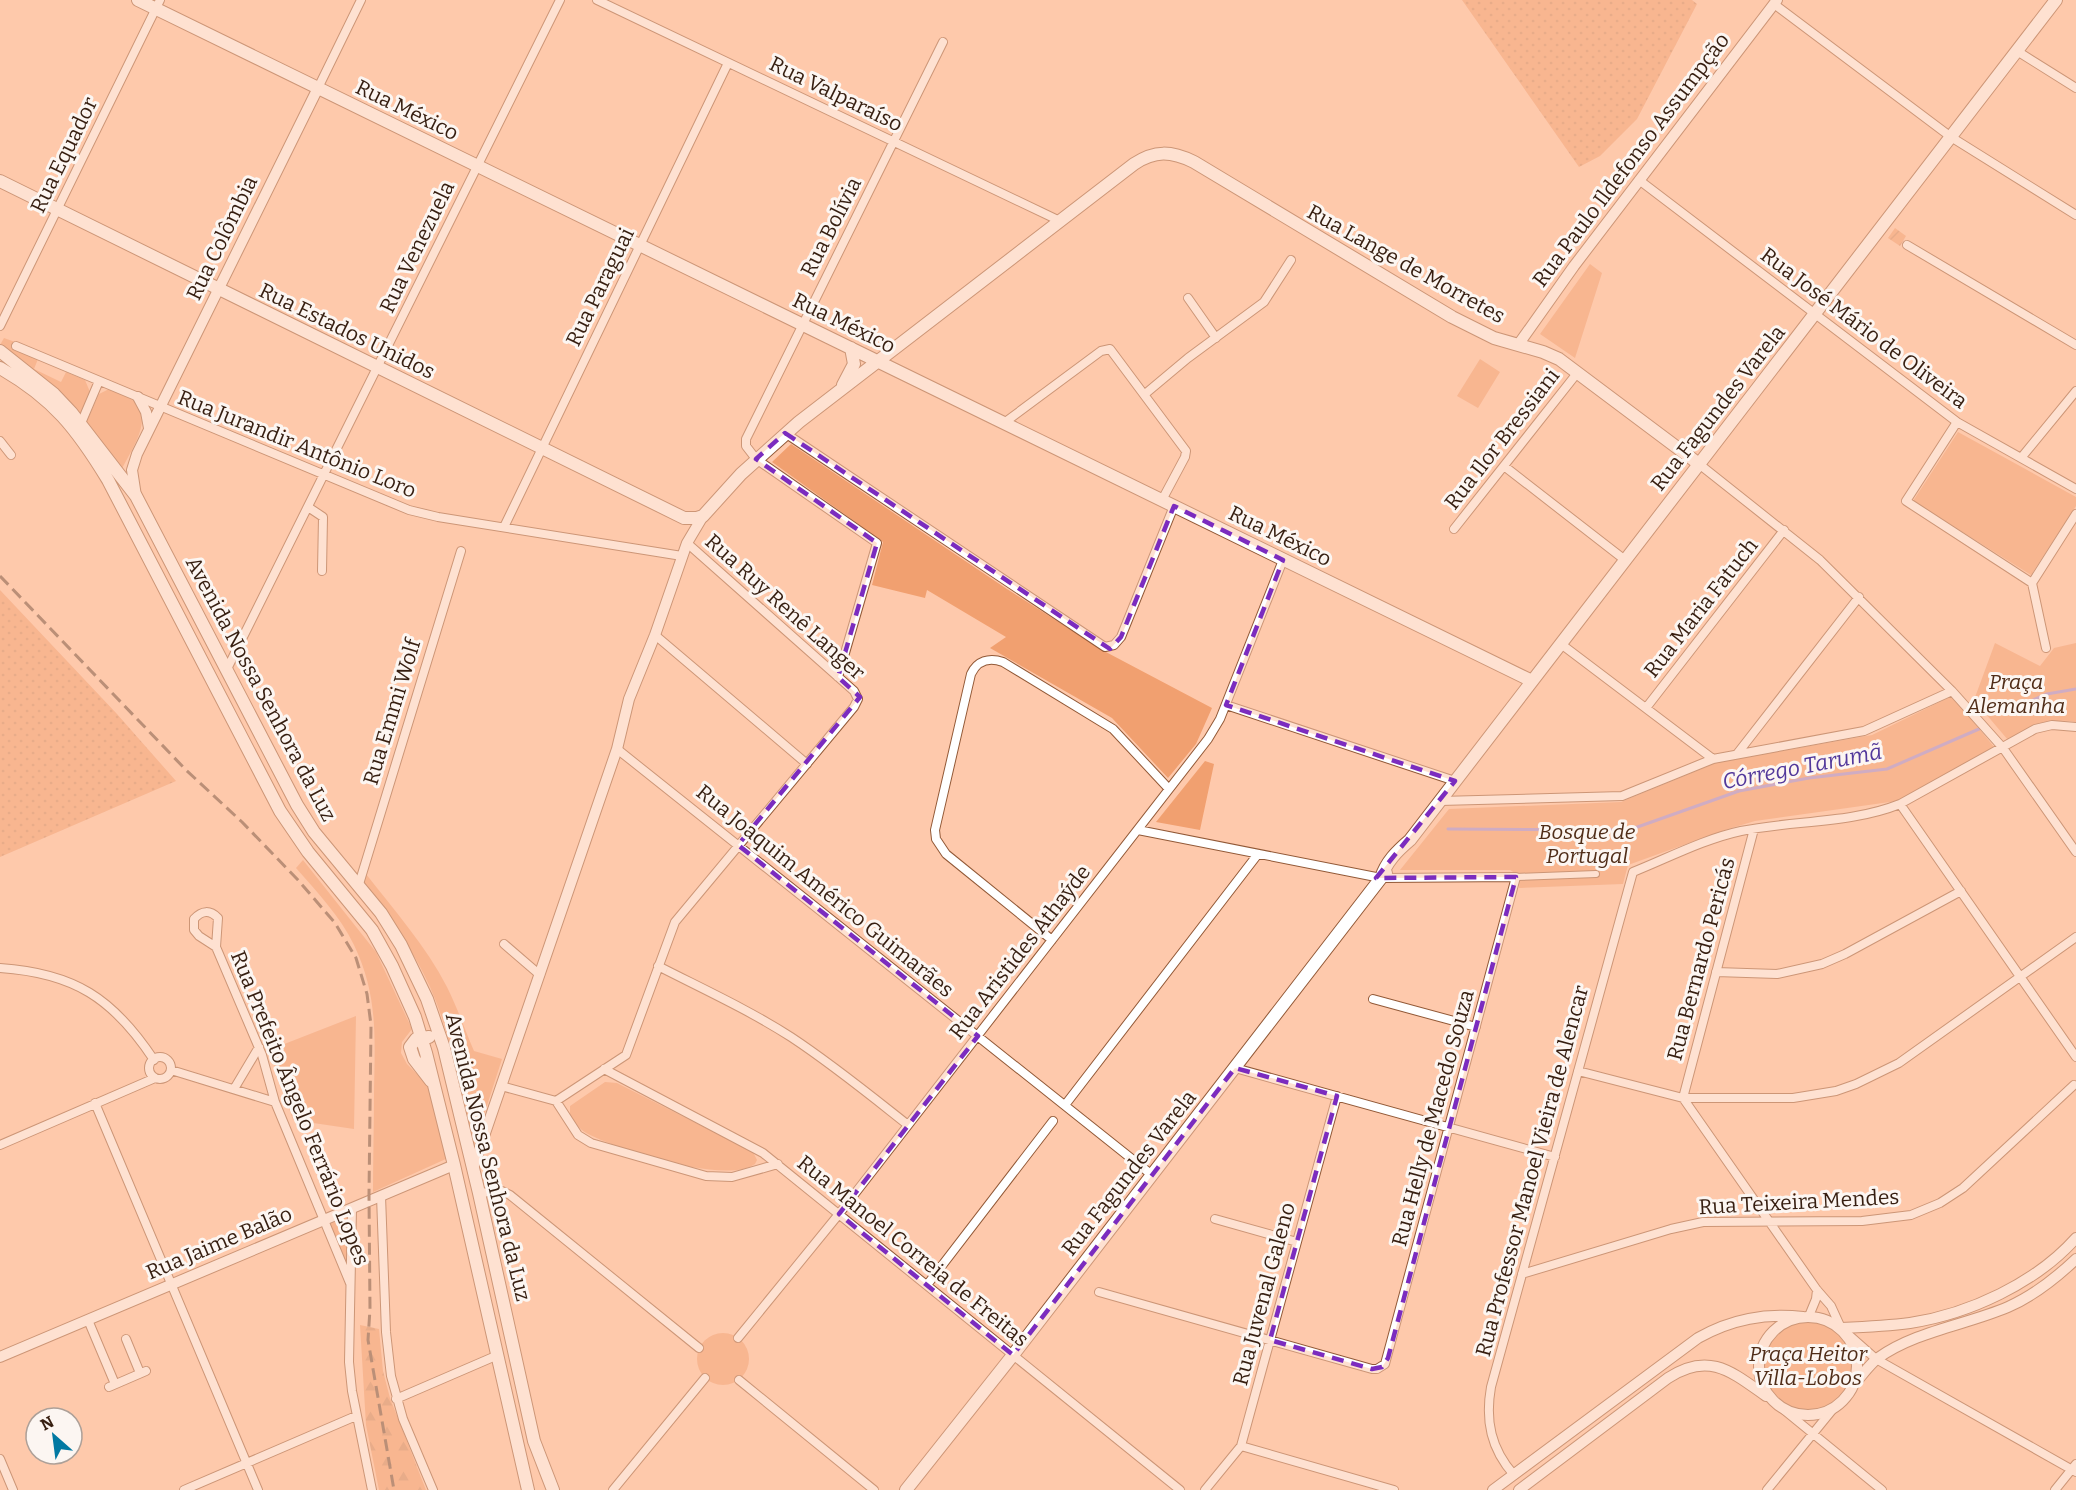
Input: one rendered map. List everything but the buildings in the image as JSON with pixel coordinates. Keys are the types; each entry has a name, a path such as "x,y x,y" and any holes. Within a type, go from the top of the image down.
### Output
{"main road":[{"name":"Rua México","path":"138,0 158,4 318,88 1532,681"},
{"name":"Rua Fagundes Varela","path":"906,1490 1381,878 1390,871 1410,840 1455,781 2056,0"},
{"name":"Rua Lange de Morretes","path":"1060,221 1143,158 1161,152 1183,157 1452,317 1494,338 1551,355 1578,372 1699,464"},
{"name":"Rua Estados Unidos","path":"0,181 678,516 690,519 703,516"},
{"path":"703,516 756,459 785,433 1060,221"},
{"path":"839,391 852,369 851,348"},
{"name":"Avenida Nossa Senhora da Luz","path":"0,351 54,394 79,428 136,496 304,818 359,884 401,945 427,999 444,1048 492,1248 534,1441 553,1490"},
{"name":"Avenida Nossa Senhora da Luz","path":"0,368 41,394 79,428 280,811 308,852 372,930 400,983 421,1037 434,1085 528,1490"},
{"path":"421,1037 433,1038 444,1048"},
{"path":"473,1246 478,1253 484,1256 491,1252 492,1248"}],"street":[{"name":"Rua Colômbia","path":"136,496 132,470 137,454 361,0"},
{"name":"Rua Venezuela","path":"226,671 560,0"},
{"name":"Rua Valparaíso","path":"597,0 1060,221"},
{"path":"1776,2 1951,137 2076,215"},
{"name":"Rua Paulo Ildefonso Assumpção","path":"1518,345 1564,279 1776,2"},
{"name":"Rua Equador","path":"0,326 158,4"},
{"name":"Rua Bolívia","path":"756,459 746,446 748,432 943,42"},
{"path":"2017,51 2076,87"},
{"name":"Rua Paraguai","path":"504,527 728,63"},
{"name":"Rua José Mário de Oliveira","path":"1640,180 1957,422 2076,489"},
{"path":"1907,245 2076,345"},
{"path":"1145,394 1264,302 1291,260"},
{"path":"1188,298 1216,338"},
{"name":"Rua Jurandir Antônio Loro","path":"16,346 409,510 682,556"},
{"path":"785,433 1101,645 1110,647 1120,637 1186,452 1113,352 1105,349 1004,423"},
{"name":"Rua Ilor Bressiani","path":"1454,529 1578,372"},
{"path":"79,428 99,381"},
{"path":"2021,458 2076,390"},
{"path":"138,398 146,412 149,429"},
{"path":"1957,422 1905,501 2032,583"},
{"path":"0,441 11,455"},
{"path":"756,459 877,543 838,677"},
{"name":"Rua Lange de Morretes","path":"1699,464 1827,566 1952,691 2003,748 2076,852"},
{"path":"1504,466 1625,560"},
{"path":"308,507 323,517 322,571"},
{"path":"2046,648 2032,583 2076,514"},
{"path":"678,516 686,528 687,543"},
{"path":"473,1168 617,748 625,708 655,634 687,543 703,516"},
{"name":"Rua Maria Fatuch","path":"1646,708 1784,530"},
{"name":"Rua Ruy Renê Langer","path":"687,543 838,677 858,699 807,764"},
{"name":"Rua Emmi Wolf","path":"359,884 461,551"},
{"name":"Rua Aristides Athaýde","path":"738,1338 839,1214 1208,739 1226,705 1283,560"},
{"path":"1737,754 1859,597"},
{"path":"556,1101 626,1055 675,922 807,764 655,634"},
{"path":"1561,644 1713,759"},
{"path":"1052,940 946,854 936,839 935,830 974,667 988,659 1003,662 1104,722 1121,736 1170,789"},
{"path":"1440,801 1627,795 1713,759 1864,731 1952,691"},
{"path":"1226,705 1455,781"},
{"path":"1754,829 1875,813 1900,804 2043,726 2062,724 2076,728"},
{"name":"Rua Joaquim Américo Guimarães","path":"617,748 1152,1175"},
{"path":"1900,804 2076,1057"},
{"name":"Rua Professor Manoel Vieira de Alencar","path":"1514,1475 1501,1458 1491,1435 1488,1402 1633,872 1726,835 1754,829"},
{"name":"Rua Bernardo Pericás","path":"1683,1098 1754,829"},
{"path":"1138,830 1381,878 1596,874"},
{"path":"1065,1105 1258,854"},
{"name":"Rua Helly de Macedo Souza","path":"1270,1340 1372,1369 1382,1367 1388,1358 1516,877"},
{"path":"1716,972 1778,974 1822,964 1845,954 1960,891"},
{"path":"1578,1071 1683,1098 1817,1096 1846,1088 1899,1063 2076,937"},
{"path":"504,944 540,975"},
{"name":"Rua Prefeito Ângelo Ferrário Lopes","path":"216,948 259,1047 275,1102 350,1283"},
{"path":"658,966 746,1011 790,1037 832,1066 908,1125"},
{"path":"0,968 43,973 82,988 112,1008 128,1023 154,1059"},
{"path":"1373,999 1476,1027"},
{"path":"250,1060 252,1031"},
{"path":"234,1089 259,1047"},
{"path":"154,1059 167,1060 171,1070"},
{"path":"154,1059 150,1068 155,1078"},
{"path":"1235,1068 1555,1157"},
{"path":"0,1145 155,1078 165,1078 171,1070"},
{"path":"171,1070 275,1102"},
{"name":"Rua Manoel Correia de Freitas","path":"604,1070 752,1146 778,1164 1180,1490"},
{"name":"Rua Teixeira Mendes","path":"1522,1274 1686,1225 1716,1221 1880,1220 1926,1209 1953,1195 1974,1179 2074,1085"},
{"path":"501,1086 556,1101 583,1139 693,1174 719,1178 732,1177 778,1164"},
{"name":"Rua Juvenal Galeno","path":"1205,1490 1241,1446 1337,1096"},
{"path":"1683,1098 1817,1290 1831,1306 1841,1328 1851,1340 1856,1354 1858,1369 1854,1384"},
{"path":"95,1104 258,1490"},
{"path":"927,1285 1053,1121"},
{"name":"Rua Jaime Balão","path":"0,1357 454,1165"},
{"path":"479,1193 502,1191 510,1195 699,1348"},
{"path":"381,1196 387,1344 396,1399 433,1490"},
{"path":"352,1208 350,1362 356,1416 372,1490"},
{"path":"1215,1219 1297,1242"},
{"path":"1841,1328 1924,1320 1981,1302 2029,1279 2052,1262 2076,1238"},
{"path":"1767,1490 1833,1409 1846,1398 1854,1384 1876,1359 1905,1343 2010,1306 2047,1284 2076,1259"},
{"path":"1773,1402 1764,1389 1759,1374 1759,1358 1764,1342 1774,1330 1788,1321 1806,1316 1814,1306 1817,1290"},
{"path":"1099,1292 1270,1340"},
{"path":"1493,1490 1686,1346 1711,1331 1735,1321 1780,1314 1826,1320 1841,1328 1876,1359 2075,1468 2055,1490"},
{"path":"88,1320 112,1385 143,1372 126,1339"},
{"path":"396,1399 498,1355"},
{"path":"1514,1475 1526,1488 1668,1378 1692,1366 1703,1364 1720,1367 1738,1376 1784,1410 1882,1490"},
{"path":"613,1490 705,1378"},
{"path":"739,1380 874,1490"},
{"path":"1784,1410 1800,1415 1817,1415 1833,1409"},
{"path":"184,1490 356,1416"},
{"path":"1241,1446 1394,1490"},
{"path":"0,1459 13,1490"}],"highlighted area":[{"path":"785,433 1110,649 1121,637 1174,506 1283,560 1226,705 1455,781 1376,878 1516,877 1388,1358 1382,1367 1372,1369 1270,1340 1337,1096 1235,1068 1013,1355 839,1214 978,1036 738,845 860,697 838,677 877,543 756,459"}],"green space":[{"path":"1462,0 1692,0 1697,4 1637,119 1600,156 1579,167"},
{"path":"1895,228 1906,236 1900,246 1888,238"},
{"path":"1590,264 1602,273 1575,358 1540,334"},
{"path":"4,338 15,342 12,349 38,359 34,369 61,382 66,372 85,380 90,392 79,416 48,384 0,345"},
{"path":"1480,359 1500,372 1478,408 1457,396"},
{"path":"109,389 131,399 138,406 142,415 139,434 121,471 85,425 99,394"},
{"path":"1958,432 2076,497 2076,506 2031,575 1913,501"},
{"path":"791,444 1104,651 1212,708 1196,744 1168,778 1112,718 990,648 1006,637 927,590 925,598 872,585 883,542 772,462"},
{"path":"0,590 117,714 176,781 0,857"},
{"name":"Praça Alemanha","path":"1995,643 2040,666 2054,648 2076,643 2076,722 2058,721 2040,724 2008,740 1974,700"},
{"name":"Bosque de Portugal","path":"1952,696 1995,748 1897,801 1755,821 1728,829 1628,865 1623,884 1519,888 1520,876 1510,870 1400,870 1449,809 1621,802 1718,762 1872,735"},
{"path":"1205,761 1214,764 1200,830 1156,822"},
{"path":"303,860 376,952 412,1029 402,1042 401,1053 407,1064 429,1086 448,1158 373,1192 375,1053 371,999 362,963 348,934 328,905 296,868"},
{"path":"366,874 439,972 474,1051 502,1059 474,1146 438,1006 408,946 364,883"},
{"path":"356,1016 354,1129 293,1120 269,1050"},
{"path":"605,1082 617,1083 753,1152 757,1160 755,1164 741,1169 698,1168 625,1149 587,1133 570,1117 570,1106"},
{"path":"349,1216 347,1268 329,1224"},
{"name":"Praça Heitor Villa-Lobos","path":"1808,1321 1833,1329 1845,1341 1853,1366 1845,1391 1833,1403 1808,1411 1783,1403 1771,1391 1763,1366 1771,1341 1783,1329"},
{"path":"360,1325 379,1329 383,1371 390,1398 426,1490 379,1490 366,1425"},
{"path":"723,1333 737,1337 745,1345 749,1359 745,1373 737,1381 723,1385 709,1381 701,1373 697,1359 701,1345 709,1337"}],"waterway":[{"name":"Córrego Tarumã","path":"2003,713 2047,694 2076,689"},
{"name":"Córrego Tarumã","path":"1448,829 1629,830 1739,791 1809,778 1887,769 1979,729"}],"railway":[{"path":"0,576 186,770 242,822 298,880 335,923 356,958 367,994 371,1025 368,1340 394,1490"}]}
